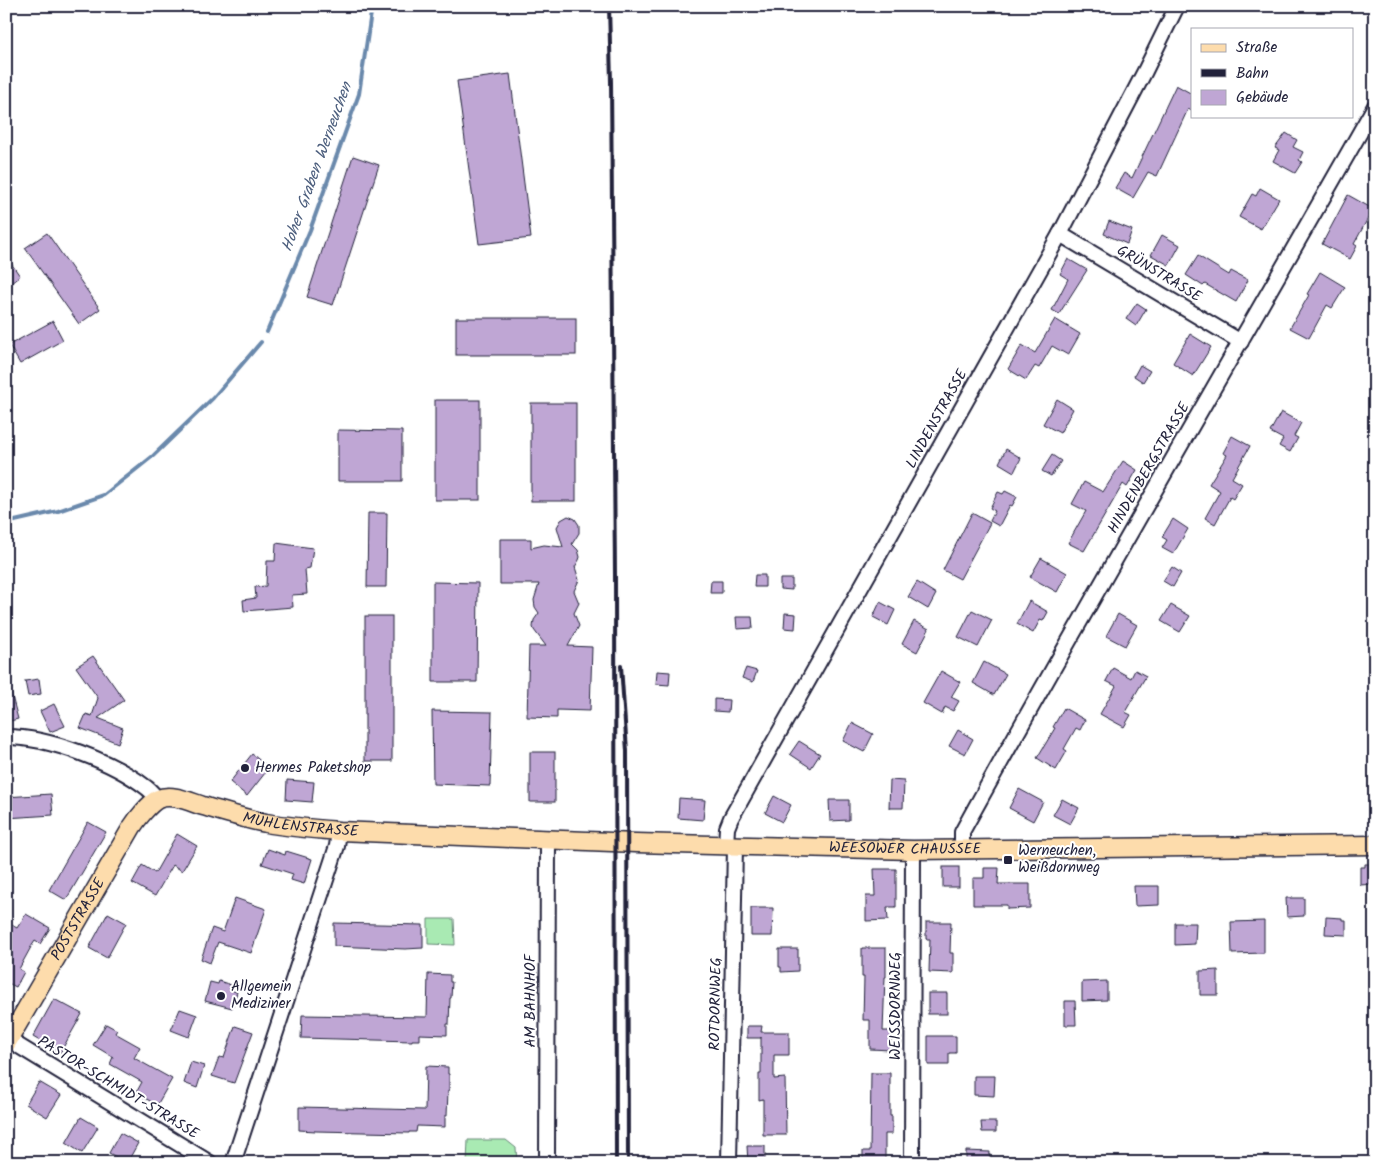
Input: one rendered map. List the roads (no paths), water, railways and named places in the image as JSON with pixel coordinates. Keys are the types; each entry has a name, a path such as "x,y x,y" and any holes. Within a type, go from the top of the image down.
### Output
{"main road":[{"name":"MÜHLENSTRASSE","path":"158,800 180,798 265,823 339,831 615,842"},
{"name":"POSTSTRASSE","path":"8,1042 132,827 141,814 158,800"},
{"name":"WEESOWER CHAUSSEE","path":"615,842 913,850 1375,845"}],"street":[{"name":"LINDENSTRASSE","path":"730,845 727,828 731,818 1060,234 1177,6"},
{"name":"HINDENBERGSTRASSE","path":"962,850 962,832 1010,745 1375,106"},
{"name":"GRÜNSTRASSE","path":"1060,234 1241,342"},
{"path":"6,737 34,740 87,755 121,771 149,789 158,800"},
{"path":"233,1163 334,855 339,831"},
{"name":"AM BAHNHOF","path":"547,1163 548,839"},
{"name":"ROTDORNWEG","path":"729,1163 730,845"},
{"name":"WEISSDORNWEG","path":"912,1163 913,850"},
{"name":"PASTOR-SCHMIDT-STRASSE","path":"8,1042 210,1163"}],"waterway":[{"name":"Hoher Graben Werneuchen","path":"267,332 310,230 359,94 372,6"},
{"name":"Hoher Graben Werneuchen","path":"6,523 58,511 104,495 153,456 213,398 261,342"}],"railway":[{"path":"609,6 615,574 616,1163"},
{"path":"621,666 627,751 628,1163"}],"place":[{"name":"Hermes Paketshop","path":"245,768"},
{"name":"Werneuchen, Weißdornweg","path":"1008,860"},
{"name":"Allgemein Mediziner","path":"221,996"}]}
